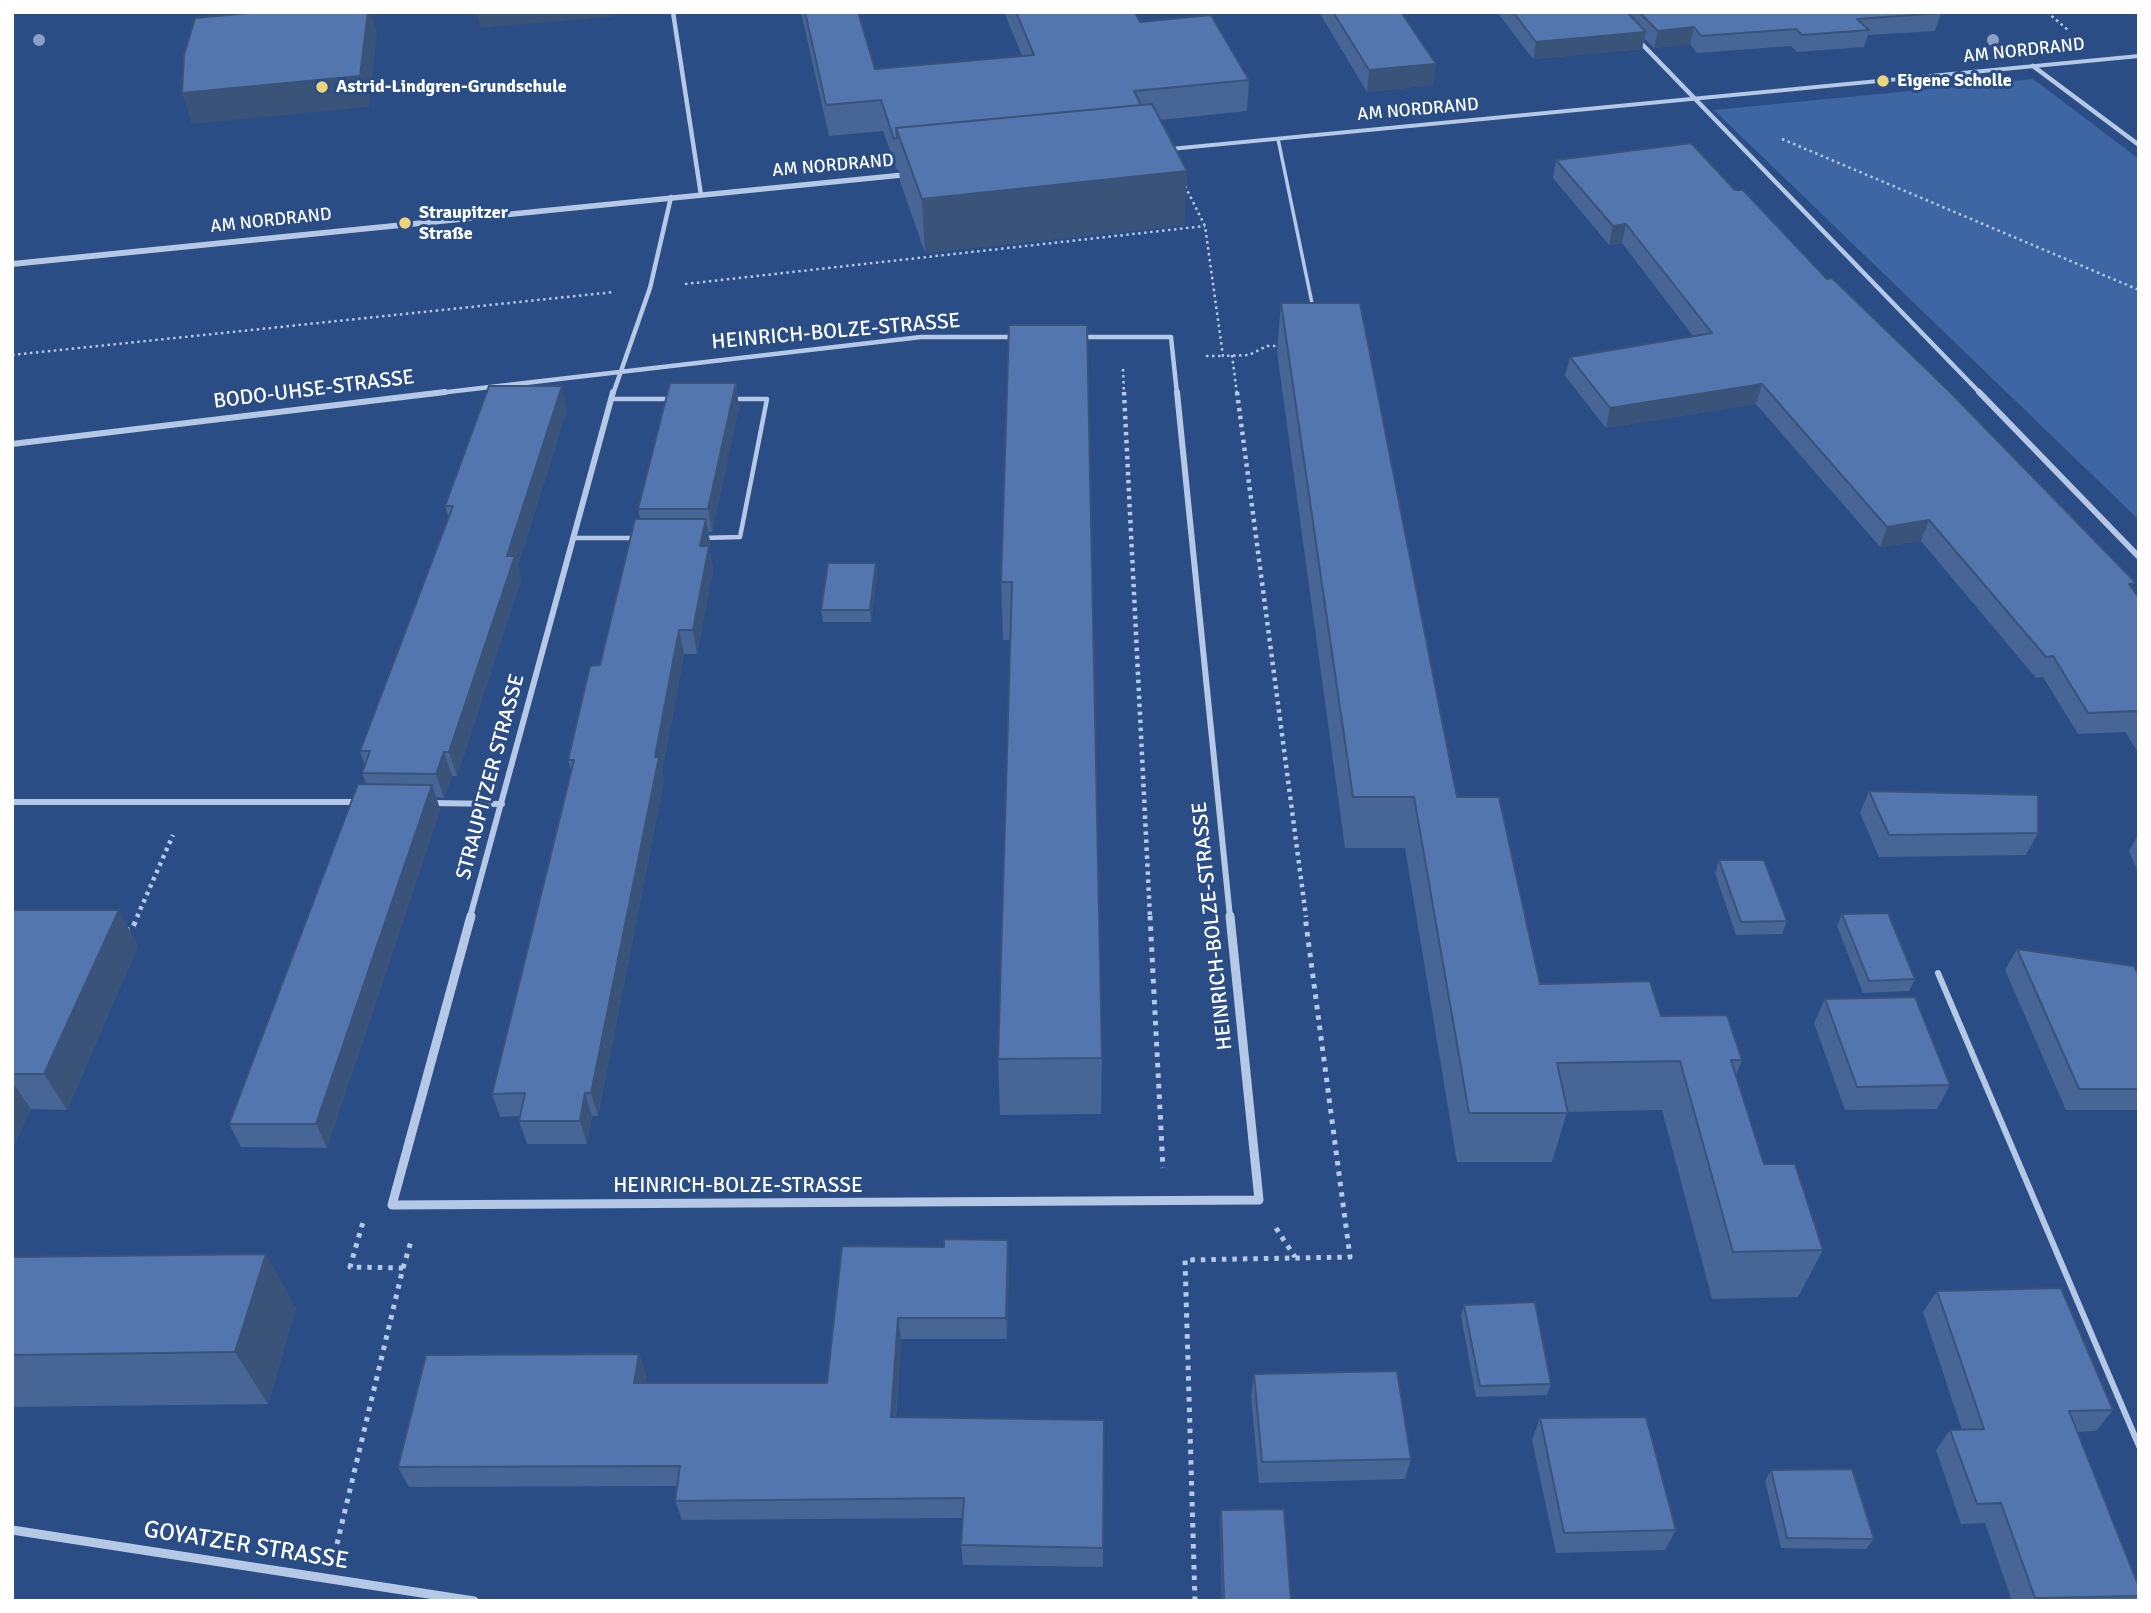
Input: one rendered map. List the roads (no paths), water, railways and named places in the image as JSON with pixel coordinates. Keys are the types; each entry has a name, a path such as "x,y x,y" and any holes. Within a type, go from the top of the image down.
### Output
{"street":[{"path":"673,12 701,195"},
{"path":"1629,30 2139,557"},
{"name":"AM NORDRAND","path":"1155,151 2139,56"},
{"path":"2033,66 2139,145"},
{"name":"AM NORDRAND","path":"12,264 921,173"},
{"name":"STRAUPITZER STRASSE","path":"393,1205 611,399 650,288 671,197"},
{"name":"HEINRICH-BOLZE-STRASSE","path":"619,372 921,337 1028,337"},
{"name":"HEINRICH-BOLZE-STRASSE","path":"393,1205 1259,1200 1171,337 1068,337"},
{"name":"BODO-UHSE-STRASSE","path":"12,444 619,372"},
{"path":"12,802 197,800 372,803"},
{"path":"413,803 502,804"},
{"name":"GOYATZER STRASSE","path":"12,1530 474,1601"}],"lane":[{"path":"1278,139 1321,346"},
{"path":"611,399 676,399"},
{"path":"699,538 740,537 767,399 728,399"},
{"path":"573,538 643,538"},
{"path":"1938,973 2139,1447"}],"place":[{"name":"Eigene Scholle","path":"1883,81"},
{"name":"Astrid-Lindgren-Grundschule","path":"322,87"},
{"name":"Straupitzer Straße","path":"405,223"}]}
